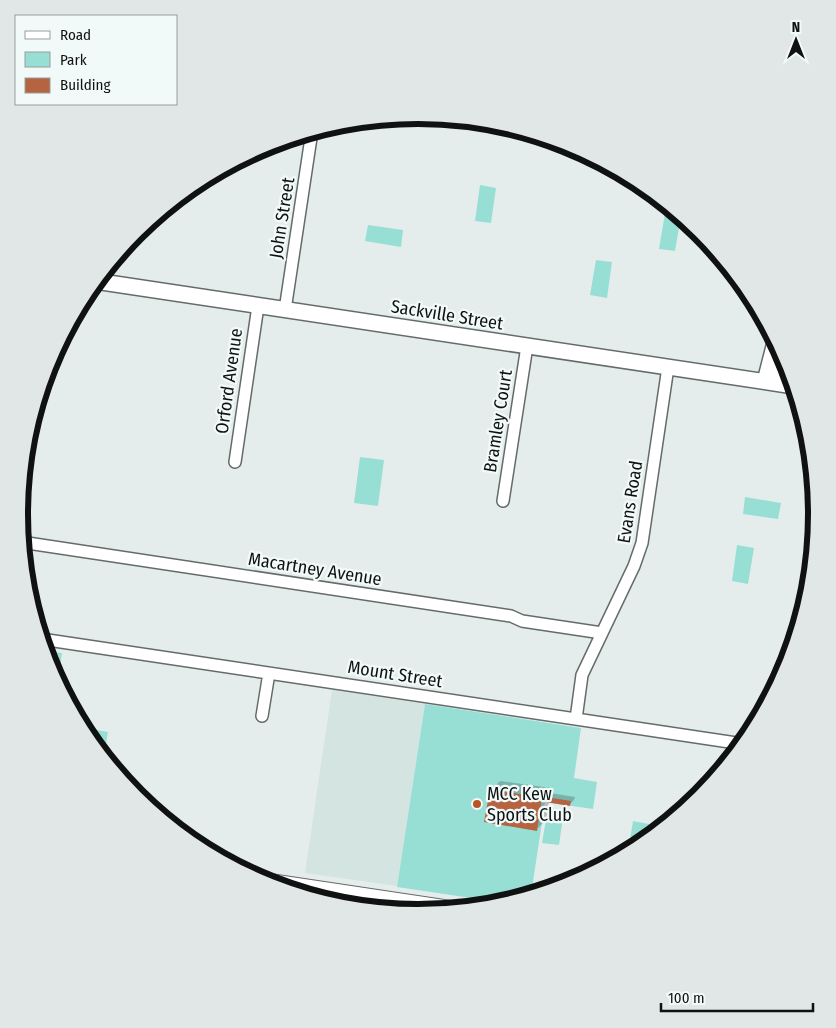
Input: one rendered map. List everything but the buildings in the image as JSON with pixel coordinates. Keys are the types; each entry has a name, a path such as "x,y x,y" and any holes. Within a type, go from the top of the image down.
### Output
{"main road":[{"path":"333,895 365,901"}],"street":[{"name":"John Street","path":"285,310 311,139"},
{"name":"Sackville Street","path":"103,282 787,385"},
{"name":"Orford Avenue","path":"235,462 258,306"},
{"name":"Bramley Court","path":"503,501 528,346"},
{"path":"768,382 772,351"},
{"name":"Evans Road","path":"576,719 582,676 634,566 642,543 668,367"},
{"name":"Macartney Avenue","path":"28,543 511,616 522,621 602,633"},
{"name":"Mount Street","path":"48,640 735,743"},
{"path":"262,716 269,673"}],"shaded area":[{"path":"332,690 425,704 397,886 305,873"}],"green space":[{"path":"480,185 496,188 491,223 475,221"},
{"path":"665,213 667,213 680,224 675,251 659,249"},
{"path":"368,225 403,230 401,247 365,241"},
{"path":"596,260 612,262 607,298 590,295"},
{"path":"360,457 384,460 378,506 354,503"},
{"path":"745,497 781,503 778,519 743,514"},
{"path":"737,545 754,548 748,584 732,581"},
{"path":"53,652 62,653 60,669"},
{"name":"MCC Kew Sports Club","path":"425,704 581,728 574,778 597,782 593,809 545,802 532,887 480,899 397,887"},
{"path":"92,729 108,732 105,748"},
{"path":"548,808 564,810 559,845 542,843"},
{"path":"633,821 649,824 648,829 630,842"}],"place":[{"name":"MCC Kew Sports Club","path":"477,804"}]}
